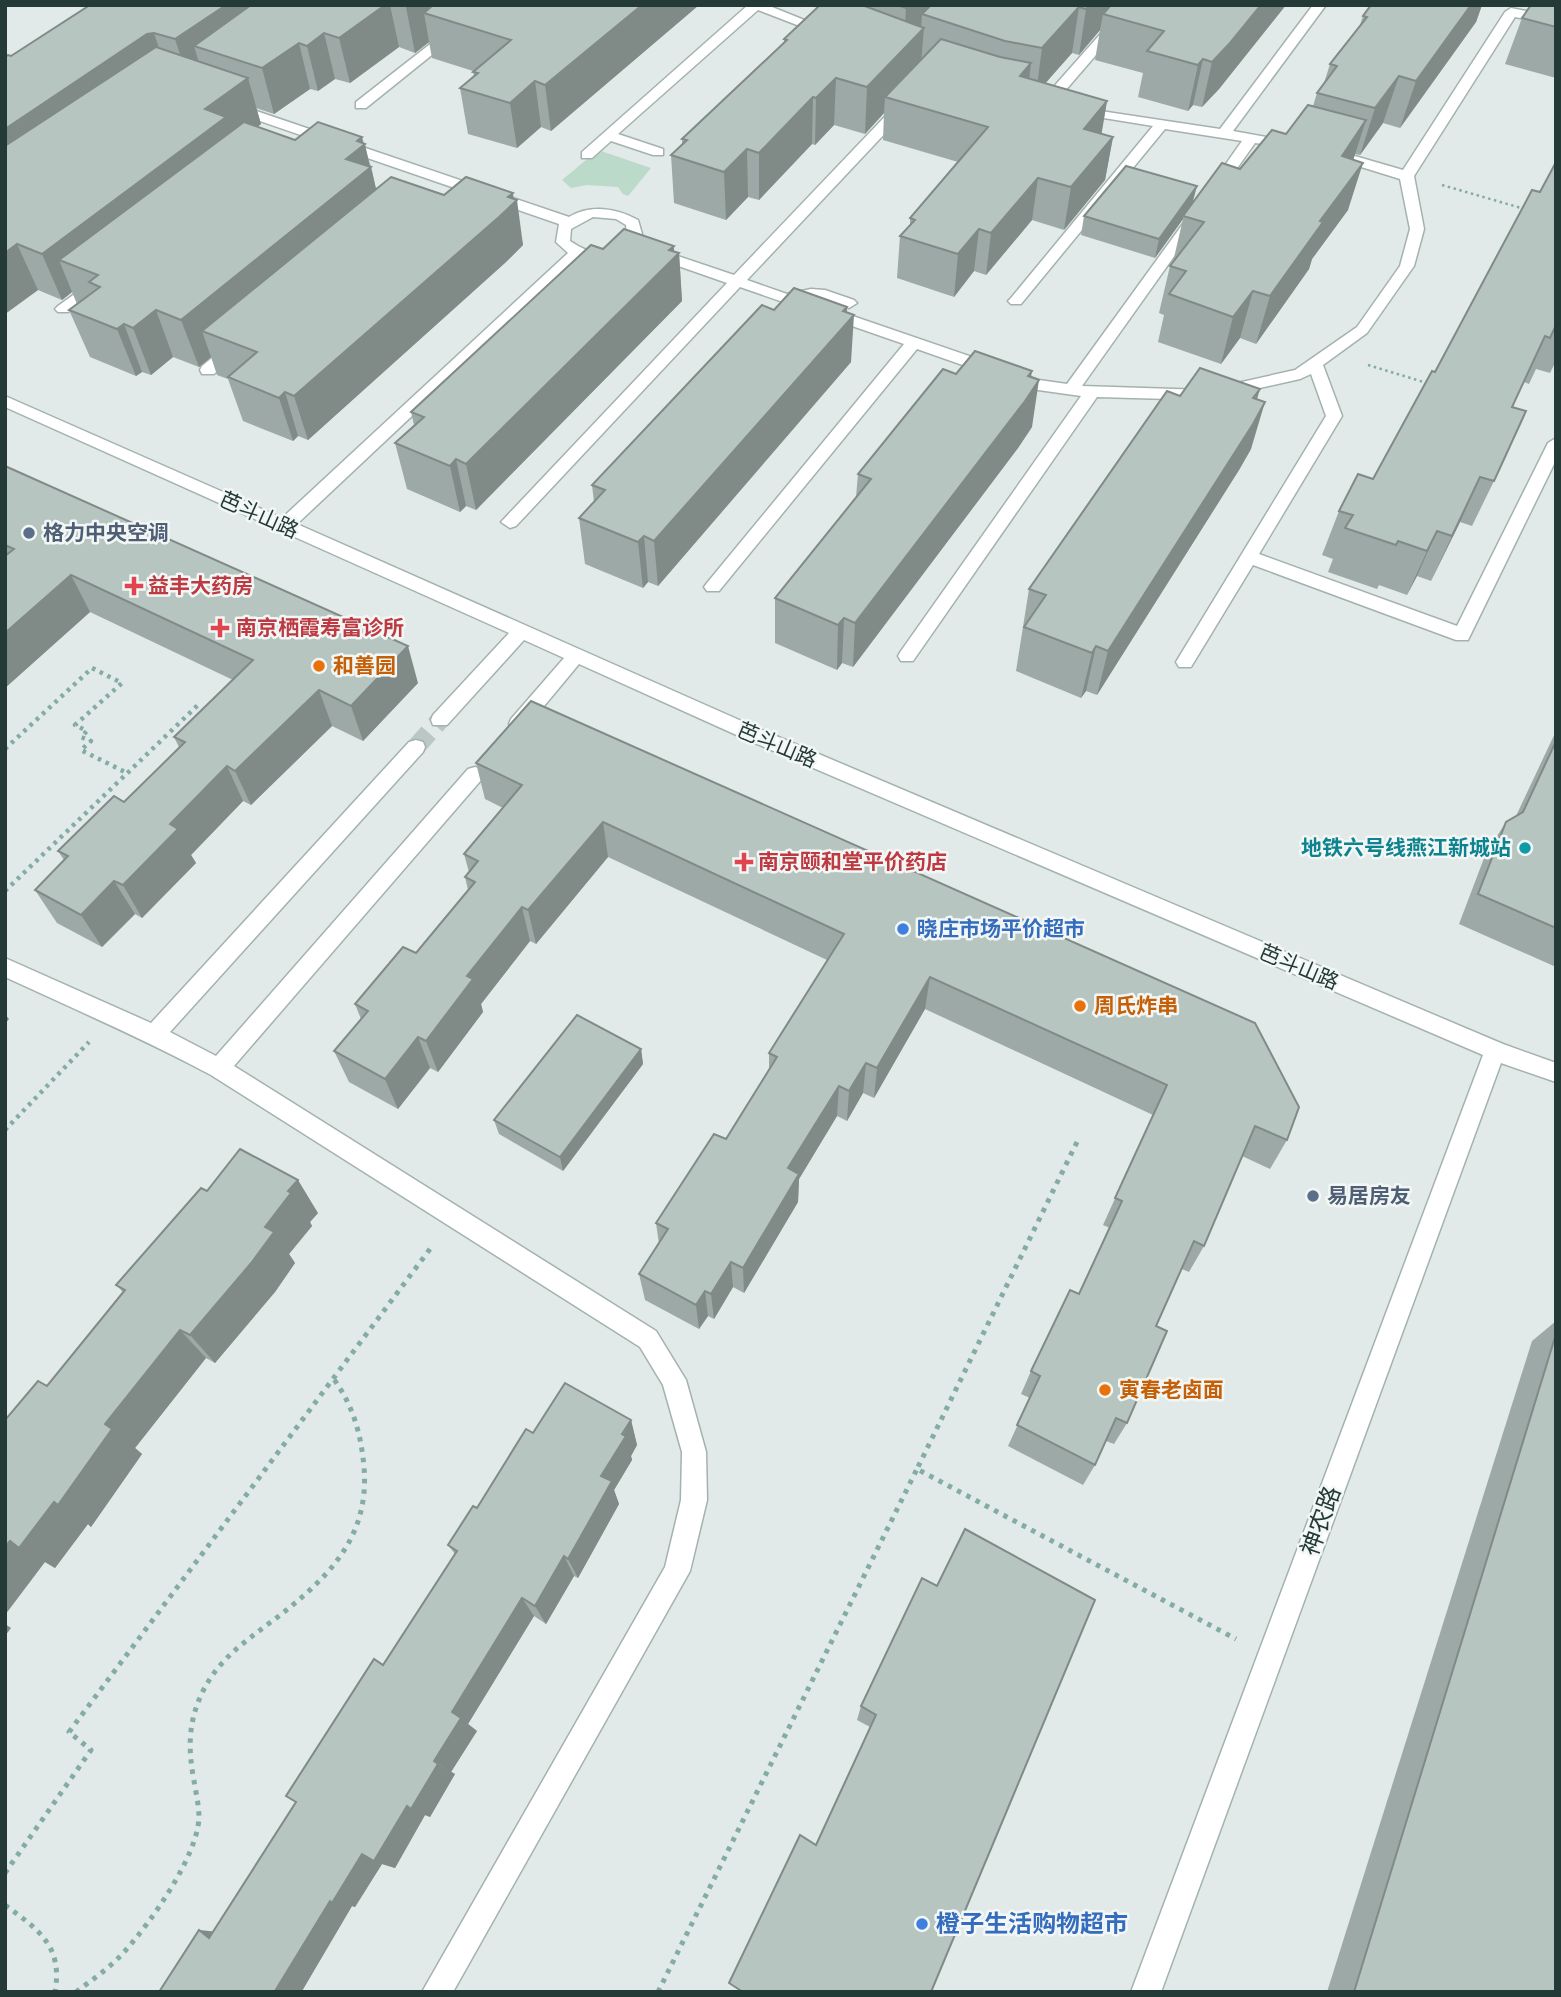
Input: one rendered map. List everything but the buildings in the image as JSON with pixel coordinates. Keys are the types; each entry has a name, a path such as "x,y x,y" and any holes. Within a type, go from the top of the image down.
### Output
{"street":[{"path":"360,106 488,5"},
{"path":"587,155 755,5 789,10 845,39"},
{"path":"1133,5 1041,102 1161,125 1309,148 1407,176"},
{"path":"1223,135 1320,5"},
{"path":"630,245 1037,385 1092,391 1206,395 1300,374 1362,330 1408,266 1417,229 1407,176 1511,12 1556,22"},
{"path":"510,522 915,93"},
{"path":"218,102 292,133 434,182 569,222 593,213 619,216 635,228 635,237 630,245 612,255 577,253 563,242 562,234 569,222"},
{"path":"1016,301 1161,125"},
{"path":"609,136 658,152"},
{"path":"1071,389 1251,139"},
{"path":"284,526 577,253"},
{"path":"63,309 105,276"},
{"path":"786,299 807,292 821,292 849,303"},
{"path":"208,370 250,335"},
{"path":"713,587 913,343"},
{"path":"1185,662 1335,416 1315,363"},
{"path":"907,656 1092,391"},
{"name":"芭斗山路","path":"5,401 760,738 1495,1051 1556,1073"},
{"path":"1249,557 1462,635 1556,443"},
{"path":"440,720 521,631"},
{"path":"507,736 576,656"},
{"path":"155,1034 416,747"},
{"path":"219,1068 475,774"},
{"path":"5,967 111,1017 155,1034 219,1068 648,1339 674,1380 694,1452 694,1500 677,1572 437,1992"},
{"name":"神农路","path":"1146,1992 1495,1051"}],"path":[{"path":"1407,176 1531,211"},
{"path":"1331,352 1437,387"},
{"path":"5,749 92,668 121,683 75,725 87,731 81,737 91,741 81,750 127,773"},
{"path":"5,891 199,704"},
{"path":"5,1130 111,1017"},
{"path":"658,1992 1077,1142"},
{"path":"5,1873 91,1750 69,1732 455,1216"},
{"path":"76,1992 124,1951 151,1915 183,1864 200,1821 188,1744 194,1714 215,1670 240,1644 302,1599 341,1560 358,1529 366,1493 364,1464 356,1415 334,1378"},
{"path":"917,1469 1271,1657"},
{"path":"5,1905 50,1942 57,1963 55,1992"}],"green space":[{"path":"598,150 651,168 628,196 618,187 587,185 571,188 562,180"}],"tunnel":[{"path":"416,747 440,720"}],"place":[{"name":"格力中央空调","path":"29,533"},
{"name":"益丰大药房","path":"134,586"},
{"name":"南京栖霞寿富诊所","path":"220,628"},
{"name":"和善园","path":"319,666"},
{"name":"地铁六号线燕江新城站","path":"1525,848"},
{"name":"南京颐和堂平价药店","path":"744,862"},
{"name":"晓庄市场平价超市","path":"903,929"},
{"name":"周氏炸串","path":"1080,1006"},
{"name":"易居房友","path":"1313,1196"},
{"name":"寅春老卤面","path":"1105,1390"},
{"name":"橙子生活购物超市","path":"922,1924"}]}
